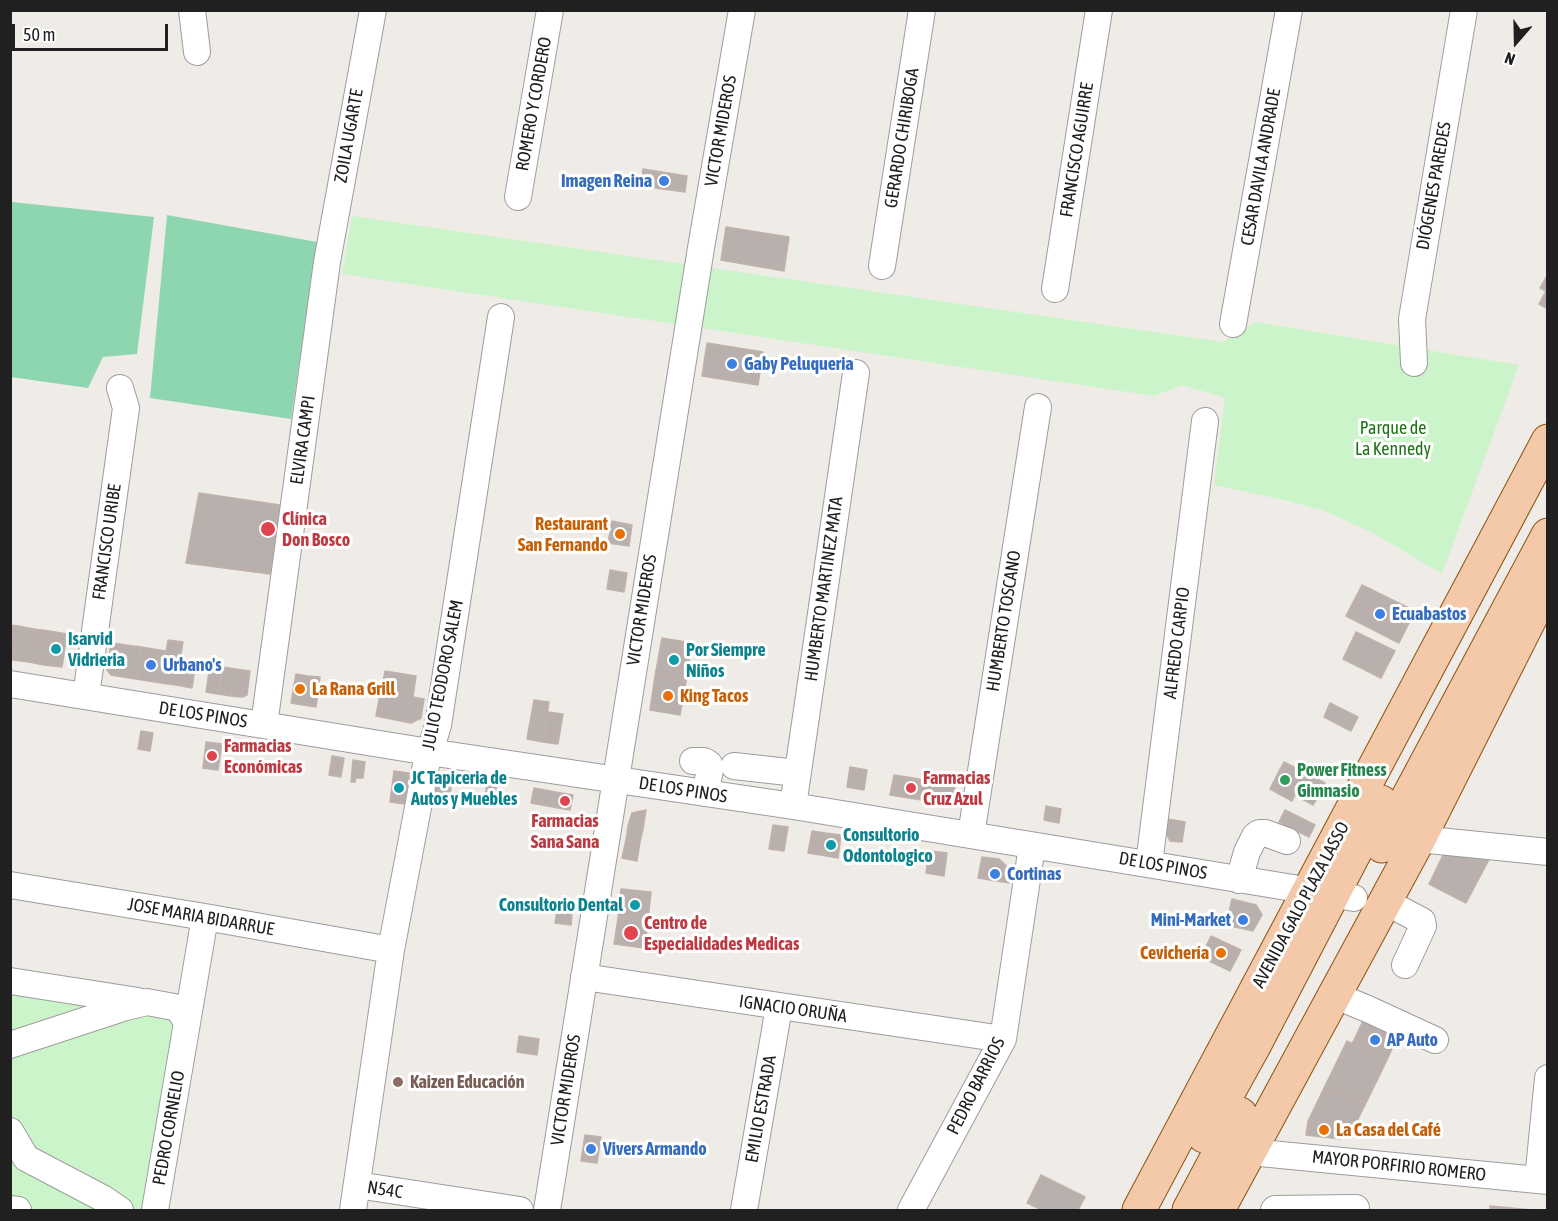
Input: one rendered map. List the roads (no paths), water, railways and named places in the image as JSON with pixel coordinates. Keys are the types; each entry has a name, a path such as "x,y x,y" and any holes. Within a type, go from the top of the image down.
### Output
{"main road":[{"name":"AVENIDA GALO PLAZA LASSO","path":"1189,1210 1345,896 1548,441"},
{"name":"AVENIDA GALO PLAZA LASSO","path":"1139,1210 1345,896 1405,756 1548,488"},
{"name":"AVENIDA GALO PLAZA LASSO","path":"1163,1210 1256,1044 1345,896 1548,535"},
{"name":"AVENIDA GALO PLAZA LASSO","path":"1218,1210 1334,995 1345,896 1419,839 1547,586"}],"street":[{"path":"192,10 197,52"},
{"name":"ZOILA UGARTE","path":"327,262 373,10"},
{"name":"ROMERO Y CORDERO","path":"518,197 550,10"},
{"name":"VICTOR MIDEROS","path":"547,1210 696,278 742,10"},
{"name":"GERARDO CHIRIBOGA","path":"882,266 922,10"},
{"name":"FRANCISCO AGUIRRE","path":"1055,290 1099,10"},
{"name":"CESAR DAVILA ANDRADE","path":"1233,324 1289,10"},
{"name":"DIÓGENES PAREDES","path":"1414,363 1412,319 1464,10"},
{"name":"ELVIRA CAMPI","path":"264,725 327,262"},
{"name":"JULIO TEODORO SALEM","path":"353,1210 391,950 429,752 438,725 501,317"},
{"name":"HUMBERTO MARTINEZ MATA","path":"793,806 856,373"},
{"name":"FRANCISCO URIBE","path":"86,696 126,408 120,388"},
{"name":"HUMBERTO TOSCANO","path":"971,835 1038,406"},
{"name":"ALFREDO CARPIO","path":"1149,864 1205,421"},
{"name":"DE LOS PINOS","path":"10,684 429,752 793,806 1345,896 1422,921 1423,926 1405,965"},
{"path":"693,760 709,764 710,770 705,793"},
{"path":"734,766 797,773"},
{"path":"1239,880 1247,852 1255,836 1265,832 1287,841"},
{"path":"1419,839 1548,852"},
{"name":"PEDRO BARRIOS","path":"911,1210 1003,1039 1032,846"},
{"name":"JOSE MARIA BIDARRUE","path":"10,885 391,950"},
{"name":"PEDRO CORNELIO","path":"155,1210 205,917"},
{"name":"IGNACIO ORUÑA","path":"584,977 1003,1039"},
{"path":"10,981 174,1007 180,1011 185,1034"},
{"path":"1334,995 1435,1040"},
{"path":"10,1045 147,1002"},
{"name":"EMILIO ESTRADA","path":"744,1210 778,1007"},
{"path":"1543,1181 1548,1078"},
{"path":"10,1131 18,1161 104,1199 120,1210"},
{"name":"MAYOR PORFIRIO ROMERO","path":"1250,1152 1543,1181"},
{"name":"N54C","path":"357,1185 520,1210"},
{"path":"1274,1210 1356,1208"},
{"path":"10,1209 18,1210"}],"place":[{"name":"Imagen Reina","path":"664,181"},
{"name":"Gaby Peluqueria","path":"732,364"},
{"name":"Clínica Don Bosco","path":"268,529"},
{"name":"Restaurant San Fernando","path":"620,534"},
{"name":"Ecuabastos","path":"1380,614"},
{"name":"Isarvid Vidrieria","path":"56,649"},
{"name":"Por Siempre Niños","path":"674,660"},
{"name":"Urbano's","path":"151,665"},
{"name":"La Rana Grill","path":"300,689"},
{"name":"King Tacos","path":"668,696"},
{"name":"Farmacias Económicas","path":"212,756"},
{"name":"Power Fitness Gimnasio","path":"1285,780"},
{"name":"JC Tapiceria de Autos y Muebles","path":"399,788"},
{"name":"Farmacias Cruz Azul","path":"911,788"},
{"name":"Farmacias Sana Sana","path":"565,801"},
{"name":"Consultorio Odontologico","path":"831,845"},
{"name":"Cortinas","path":"995,874"},
{"name":"Consultorio Dental","path":"635,905"},
{"name":"Mini-Market","path":"1243,920"},
{"name":"Centro de Especialidades Medicas","path":"631,933"},
{"name":"Cevichería","path":"1221,953"},
{"name":"AP Auto","path":"1375,1040"},
{"name":"Kaizen Educación","path":"398,1082"},
{"name":"La Casa del Café","path":"1324,1130"},
{"name":"Vivers Armando","path":"591,1149"}],"park label":[{"name":"Parque de La Kennedy","path":"1393,438"}]}
